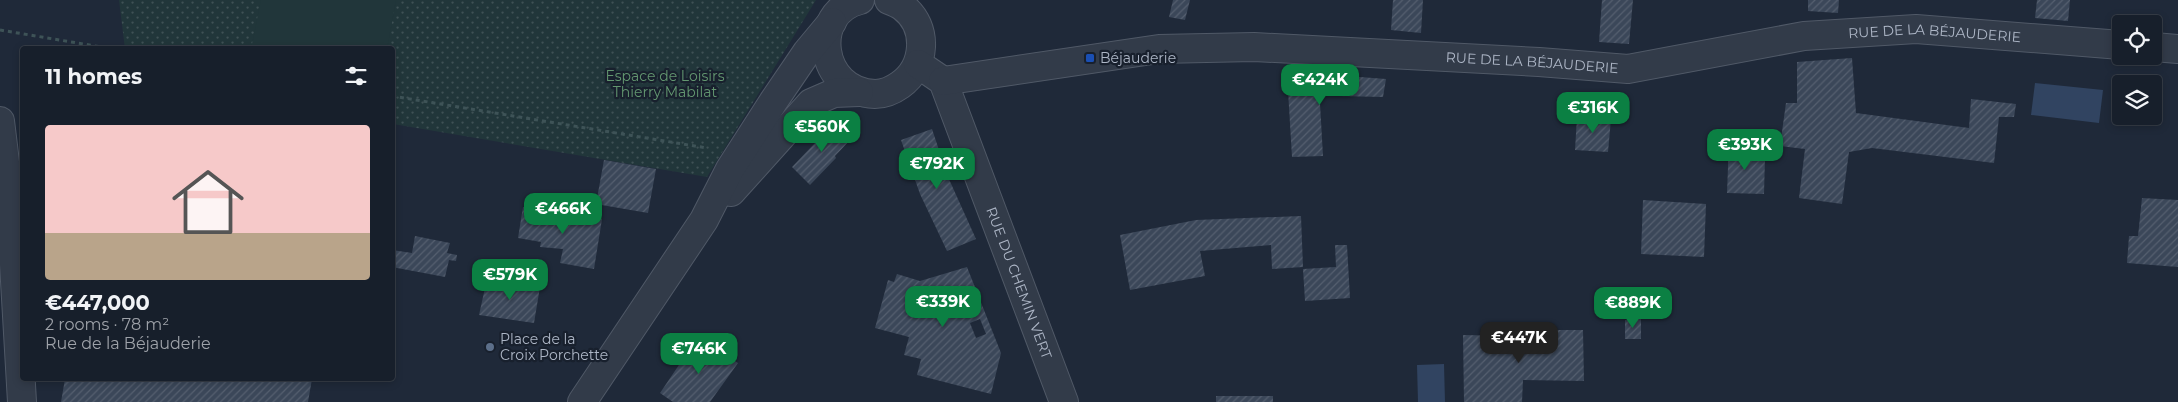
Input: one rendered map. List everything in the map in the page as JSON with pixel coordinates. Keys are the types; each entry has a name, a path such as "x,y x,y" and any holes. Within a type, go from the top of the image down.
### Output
{"street":[{"path":"582,402 704,220 740,154 806,52 842,9 860,0"},
{"path":"704,220 811,103 834,93 859,92 877,94 894,89 909,79 918,64 922,49 920,33 914,18 903,7 889,0"},
{"path":"832,22 826,37 826,53 832,70 844,83 859,92"},
{"name":"RUE DE LA BÉJAUDERIE","path":"943,80 1159,49 1254,47 1539,62 1628,69 1804,36 1916,29 2112,43"},
{"path":"2162,48 2178,49"},
{"path":"918,64 943,80"},
{"name":"RUE DU CHEMIN VERT","path":"943,80 1064,402"},
{"path":"0,121 11,212 20,367"},
{"path":"21,381 22,402"}],"path":[{"path":"0,30 95,46"},
{"path":"395,96 740,154"}],"green space":[{"name":"Espace de Loisirs Thierry Mabilat","path":"119,0 816,0 707,177 395,124 395,46 125,46"},
{"path":"261,0 396,0 388,46 252,46"}],"water":[{"path":"2035,83 2103,90 2099,123 2031,115"},
{"path":"1444,364 1445,402 1418,402 1417,365"}],"building":[{"path":"1173,0 1190,0 1185,20 1169,17"},
{"path":"1393,0 1423,0 1421,33 1391,30"},
{"path":"1602,0 1633,0 1629,44 1599,42"},
{"path":"1808,0 1839,0 1838,13 1808,11"},
{"path":"2037,0 2070,0 2068,21 2035,18"},
{"path":"1852,58 1856,113 1969,128 1971,99 2016,104 2014,117 1999,117 1994,163 1872,148 1849,152 1842,204 1799,198 1805,149 1780,146 1786,103 1797,103 1797,62"},
{"path":"1308,73 1386,79 1383,97 1338,96 1333,87 1319,86 1323,156 1292,157 1287,74"},
{"path":"1577,117 1611,119 1608,152 1575,150"},
{"path":"836,121 853,137 810,185 792,167"},
{"path":"932,129 948,177 976,239 947,251 920,194 901,140"},
{"path":"1729,141 1747,142 1747,157 1765,158 1764,194 1727,193"},
{"path":"604,160 656,169 648,213 596,204"},
{"path":"2142,198 2178,200 2178,267 2127,263 2129,236 2138,236"},
{"path":"1643,200 1706,204 1704,257 1641,254"},
{"path":"523,207 602,219 594,269 560,263 563,249 540,247 541,242 518,238"},
{"path":"1301,216 1303,267 1272,269 1271,245 1200,251 1205,276 1130,290 1120,235 1196,220"},
{"path":"415,236 450,243 447,253 457,255 456,261 449,260 445,277 395,268 395,250 412,253"},
{"path":"1335,245 1347,245 1350,298 1305,301 1303,269 1336,267"},
{"path":"967,267 1001,353 991,394 917,375 921,359 904,355 909,337 875,328 888,280 894,282 897,274 920,281","holes":["980,319 986,334 976,338 970,323"]},
{"path":"487,279 540,287 534,323 479,315"},
{"path":"1641,319 1641,339 1625,339 1625,320"},
{"path":"1555,330 1583,330 1584,381 1523,380 1522,402 1464,402 1463,335 1555,337"},
{"path":"702,339 738,363 710,402 673,402 660,393 685,356 689,358"},
{"path":"65,381 312,381 308,402 61,402"},
{"path":"1216,396 1273,396 1273,402 1216,402"}],"place":[{"name":"Béjauderie","path":"1090,58"},
{"name":"Place de la Croix Porchette","path":"490,347"}]}
